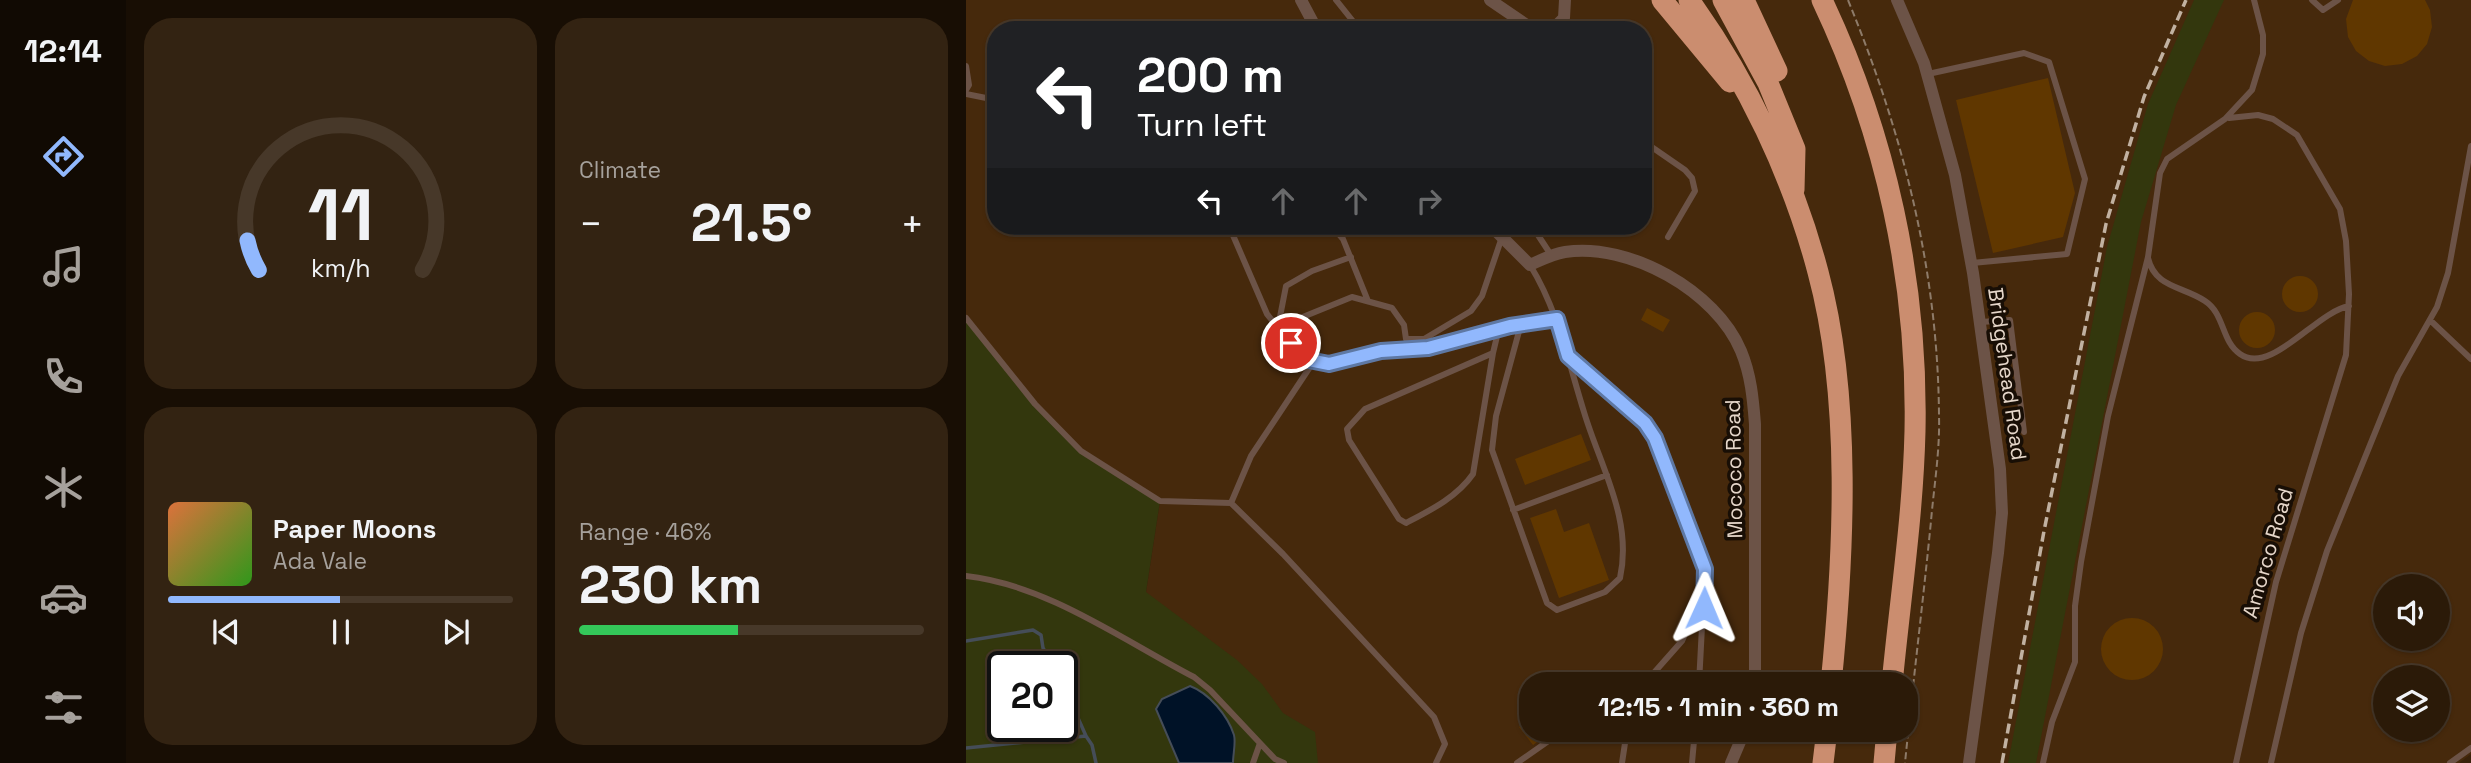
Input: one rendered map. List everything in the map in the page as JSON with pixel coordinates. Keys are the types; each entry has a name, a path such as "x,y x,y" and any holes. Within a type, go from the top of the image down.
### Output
{"highway":[{"path":"1662,0 1701,51 1751,104"},
{"path":"1689,0 1726,57 1751,104 1793,195 1819,272 1835,372 1842,523 1832,672"},
{"path":"1723,0 1754,54 1795,149 1793,195"},
{"path":"1744,0 1776,68 1782,88 1784,122"},
{"path":"1822,0 1855,76 1882,159 1899,233 1910,307 1914,357 1914,457 1893,672"},
{"path":"1823,763 1826,742"},
{"path":"1884,763 1886,742"}],"street":[{"path":"1301,0 1312,21"},
{"path":"1490,0 1521,21"},
{"path":"1561,21 1564,18 1565,0"},
{"name":"Bridgehead Road","path":"1897,0 1928,74 1955,175 1972,263 1996,426 2002,513 1969,763"},
{"path":"1503,237 1530,265"},
{"name":"Mococo Road","path":"1530,265 1551,255 1592,252 1648,266 1698,296 1730,331 1741,350 1752,386 1755,424 1755,672"},
{"path":"1731,763 1740,742"}],"lane":[{"path":"1336,0 1353,21"},
{"path":"2043,763 2052,722 2075,662 2075,606 2081,562 2108,416 2148,257 2155,191 2168,159 2225,119 2246,98 2260,73 2263,35 2255,0"},
{"path":"2312,0 2323,10 2339,0"},
{"path":"1928,74 2024,53 2049,62 2085,179 2067,254 1972,263"},
{"path":"966,66 969,85 966,92 987,98"},
{"path":"2148,257 2151,271 2157,279 2190,292 2216,310 2230,343 2246,358 2267,357 2330,313 2348,306 2346,241 2340,209 2297,135 2273,119 2258,115 2225,119"},
{"path":"2272,763 2301,633 2327,551 2398,376 2431,321 2448,273 2471,146"},
{"path":"1652,148 1692,178 1695,191 1668,237"},
{"path":"1233,235 1267,314 1304,359 1329,364 1381,351 1428,348 1499,328 1557,319"},
{"path":"1338,235 1351,257 1368,301"},
{"path":"1538,235 1551,255"},
{"path":"1278,327 1352,297 1392,309 1404,325 1406,339 1424,339 1471,311 1482,296 1503,237"},
{"path":"1278,327 1286,286 1312,271 1351,257"},
{"path":"1521,324 1496,416 1492,450 1547,603 1557,610 1614,586 1622,567 1620,516 1584,414 1557,319 1530,265"},
{"name":"Amorco Road","path":"2235,763 2276,582 2346,355 2348,306"},
{"path":"966,318 1035,404 1081,450 1160,501 1231,503 1283,554 1434,717 1445,744 1436,763"},
{"path":"1981,322 2010,320 2024,432"},
{"path":"2431,321 2471,359"},
{"path":"1493,353 1365,409 1347,429 1349,440 1399,519 1406,523 1463,488 1474,474 1499,328"},
{"path":"1568,356 1651,430 1705,569 1700,672"},
{"path":"1231,503 1251,456 1314,361"},
{"path":"1513,510 1607,475"},
{"path":"966,576 994,579 1038,592 1194,677 1210,690 1275,759 1284,763"},
{"path":"1655,672 1682,641 1705,588"},
{"path":"1517,763 1547,742"},
{"path":"1622,763 1625,742"},
{"path":"1692,763 1694,742"},
{"path":"1253,763 1260,743"},
{"path":"2450,763 2471,748"}],"shaded area":[{"path":"966,0 2471,0 2471,754 2459,763 1157,763 1146,592 1160,501 1081,451 1035,404 966,318"}],"green space":[{"path":"2194,0 2224,0 2176,105 2141,222 2036,763 2008,763 2107,247 2148,104"},
{"path":"966,318 1035,404 1081,450 1160,501 1146,592 1237,660 1262,684 1283,713 1315,732 1318,763 966,763"}],"water":[{"path":"1190,686 1211,700 1227,720 1235,738 1233,763 1179,763 1156,709 1162,699"}],"building":[{"path":"2353,0 2425,0 2430,10 2432,27 2427,44 2417,56 2402,64 2385,66 2369,61 2356,51 2348,37 2346,19"},
{"path":"2048,78 2075,193 2063,237 1993,253 1956,100"},
{"path":"2300,276 2313,281 2318,294 2313,307 2300,312 2287,307 2282,294 2287,281"},
{"path":"1647,308 1670,320 1663,332 1641,320"},
{"path":"2257,312 2270,317 2275,330 2270,343 2257,348 2244,343 2239,330 2244,317"},
{"path":"1581,434 1591,460 1525,485 1515,459"},
{"path":"1556,509 1564,532 1589,523 1609,580 1559,598 1530,518"},
{"path":"2132,618 2144,620 2154,627 2161,637 2161,661 2154,671 2144,678 2132,680 2120,678 2110,671 2103,661 2101,649 2103,637 2110,627 2120,620"}],"waterway":[{"path":"966,641 1033,630 1041,635 1045,651"},
{"path":"1078,718 1086,736"},
{"path":"966,748 1086,736 1092,745 1096,763"}],"railway":[{"path":"2002,763 2044,531 2106,224 2144,97 2186,0"}],"route":[{"path":"1291,343 1304,359 1329,364 1381,351 1428,348 1510,326 1557,319 1568,356 1651,430 1705,569 1704,608"}]}
